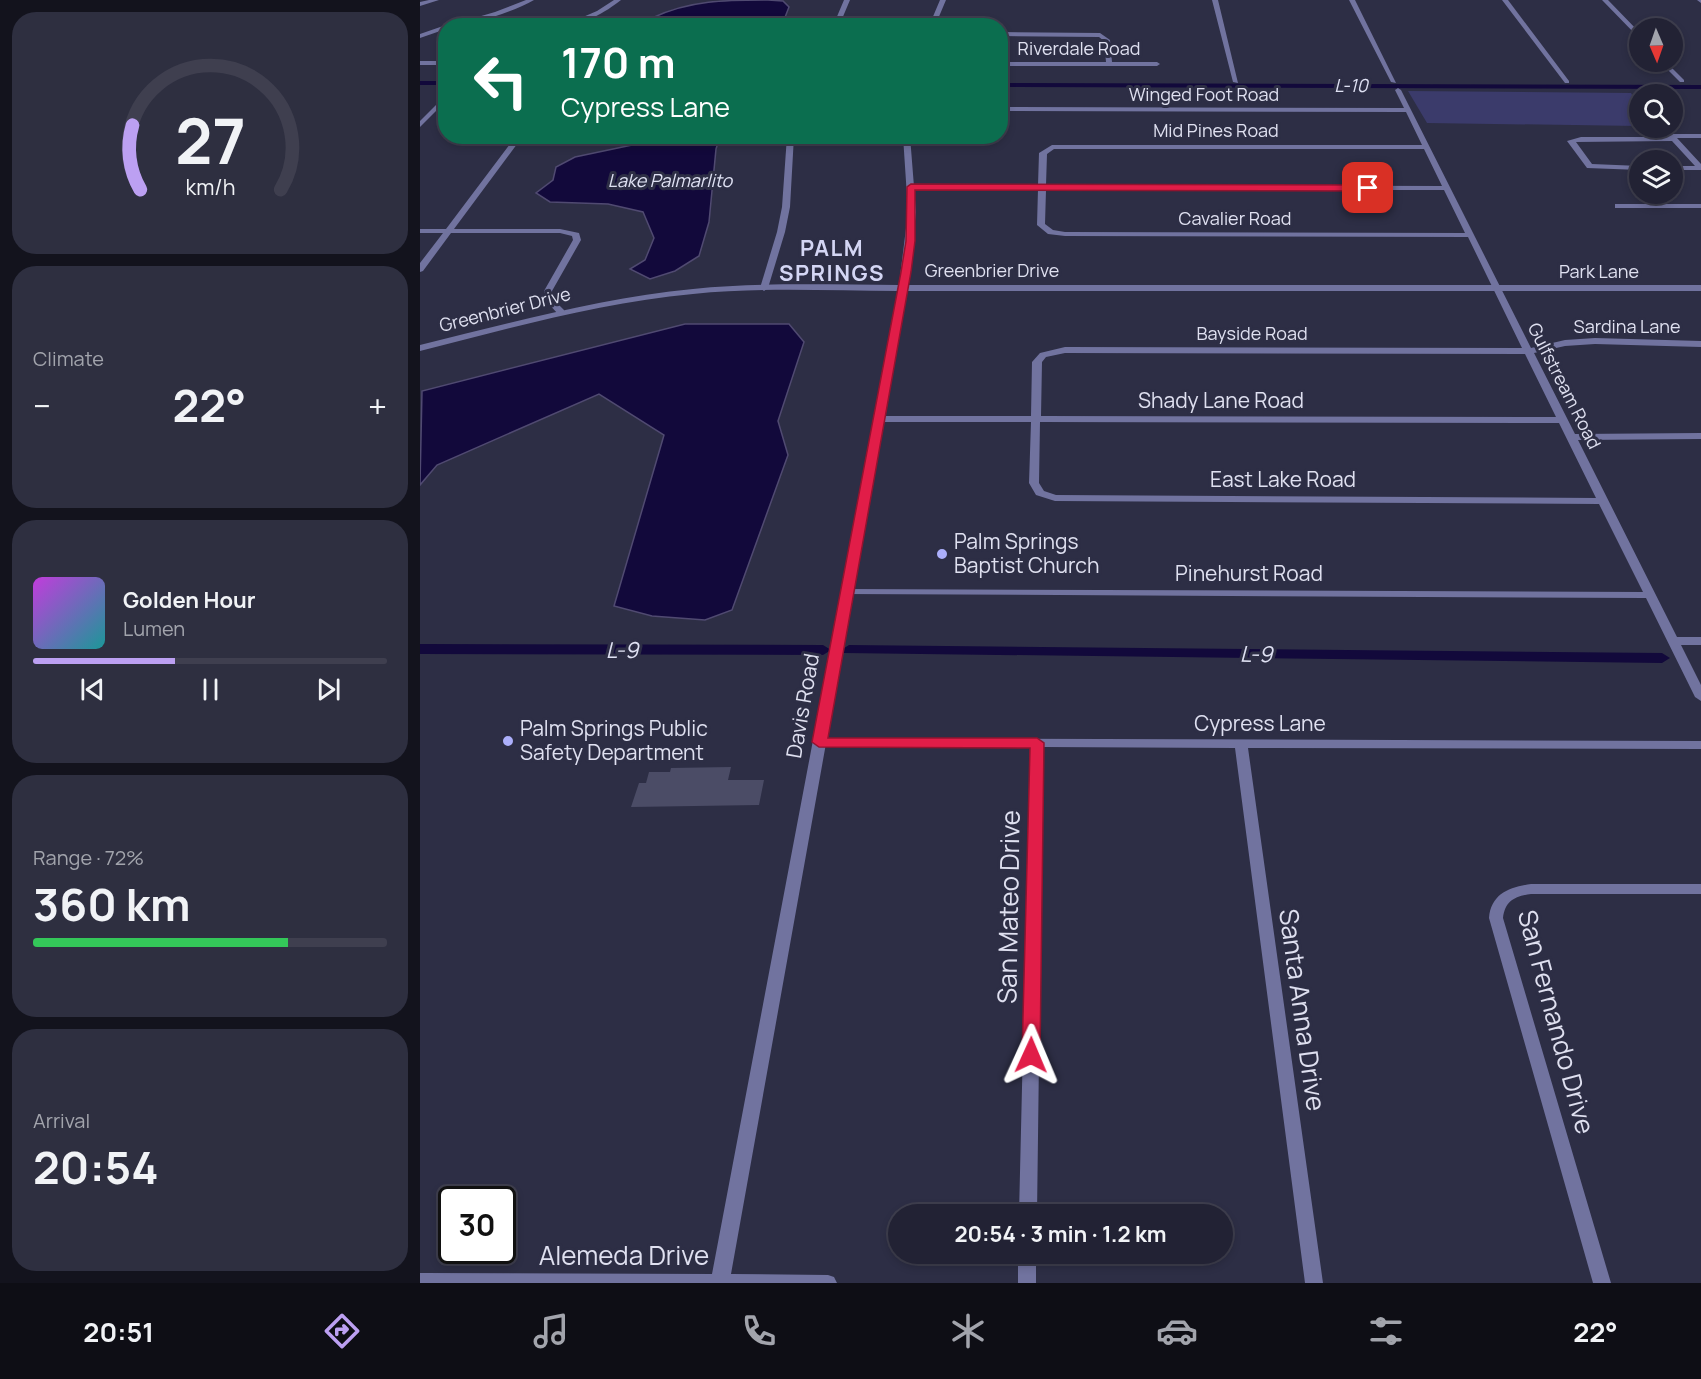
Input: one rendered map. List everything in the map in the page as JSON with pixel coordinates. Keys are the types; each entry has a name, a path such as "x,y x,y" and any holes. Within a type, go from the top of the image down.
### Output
{"street":[{"path":"420,4 436,0"},
{"path":"479,18 503,12 531,0"},
{"path":"584,18 618,0"},
{"path":"839,18 847,0"},
{"path":"935,18 943,0"},
{"path":"1215,0 1236,82"},
{"name":"Gulfstream Road","path":"1352,0 1701,697"},
{"path":"1505,0 1567,82"},
{"path":"1605,0 1629,25"},
{"path":"420,36 438,30"},
{"path":"1008,34 1100,35 1107,40 1109,64"},
{"path":"420,63 438,63"},
{"name":"Riverdale Road","path":"1008,64 1157,64"},
{"path":"1673,72 1682,81"},
{"path":"420,125 438,105"},
{"name":"Winged Foot Road","path":"1008,109 1408,110"},
{"path":"1683,137 1701,136"},
{"path":"1629,168 1590,166 1571,141 1647,138"},
{"path":"1673,138 1701,168"},
{"path":"420,269 514,144"},
{"path":"764,288 786,207 790,144"},
{"name":"Davis Road","path":"720,1282 903,288 910,241 911,187 907,144"},
{"name":"Mid Pines Road","path":"1042,187 1043,153 1058,146 1426,147"},
{"path":"1683,168 1701,168"},
{"path":"911,187 1447,188"},
{"name":"Cavalier Road","path":"1042,187 1041,225 1046,230 1057,233 1470,235"},
{"path":"1618,206 1701,206"},
{"path":"420,231 560,231 576,235 577,240 548,291 550,301 561,312"},
{"name":"Greenbrier Drive","path":"420,348 561,312 673,292 764,288 1497,289"},
{"name":"Park Lane","path":"1497,289 1701,288"},
{"name":"Sardina Lane","path":"1528,351 1595,341 1701,344"},
{"name":"Bayside Road","path":"1035,419 1037,362 1043,355 1057,351 1528,351"},
{"name":"Shady Lane Road","path":"879,418 1563,420"},
{"name":"East Lake Road","path":"1035,419 1034,483 1040,493 1055,498 1603,501"},
{"path":"1572,437 1701,436"},
{"name":"Pinehurst Road","path":"847,592 1650,595"},
{"path":"1674,641 1701,641"},
{"name":"Cypress Lane","path":"819,742 1701,745"},
{"name":"San Mateo Drive","path":"1028,1204 1037,743"},
{"name":"Santa Anna Drive","path":"1241,744 1314,1283"},
{"name":"San Fernando Drive","path":"1602,1283 1496,918 1496,909 1500,901 1508,894 1531,889 1701,889"},
{"path":"1027,1264 1027,1283"},
{"name":"Alemeda Drive","path":"420,1281 828,1283"}],"shaded area":[{"path":"1408,91 1629,93 1629,126 1427,123"}],"water":[{"path":"723,1 783,1 789,7 785,18 652,18 694,4"},
{"name":"Lake Palmarlito","path":"637,144 718,144 709,222 699,256 675,271 650,279 630,269 645,260 654,238 643,212 608,204 550,202 536,193 553,180 556,167 575,157"},
{"path":"685,324 789,324 804,342 778,421 788,455 732,610 705,620 652,616 614,606 664,435 599,394 437,465 420,485 422,391"}],"building":[{"path":"731,767 728,780 764,780 759,805 631,807 639,783 646,783 649,772 670,772 671,768"}],"waterway":[{"name":"L-10","path":"420,83 438,83"},
{"name":"L-10","path":"1008,85 1701,87"},
{"name":"L-9","path":"420,649 823,650"},
{"name":"L-9","path":"849,650 1662,658"}],"place":[{"name":"Palm Springs Baptist Church","path":"942,554"},
{"name":"Palm Springs Public Safety Department","path":"508,741"}],"district":[{"name":"PALM SPRINGS","path":"832,260"}],"route":[{"path":"1031,1055 1037,743 819,742 906,272 912,212 911,187 1368,188"}]}
